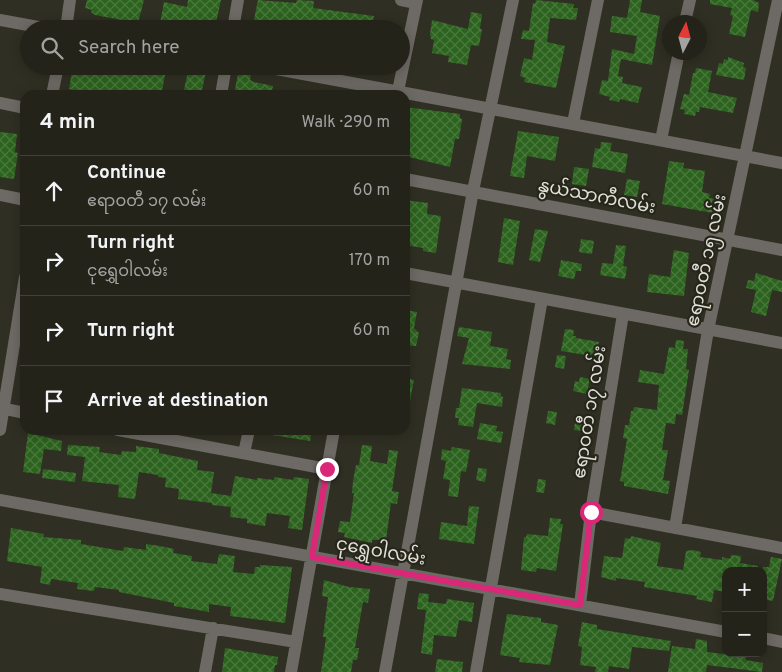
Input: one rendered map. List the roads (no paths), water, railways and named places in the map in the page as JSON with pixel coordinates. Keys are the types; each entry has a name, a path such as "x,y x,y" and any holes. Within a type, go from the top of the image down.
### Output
{"street":[{"path":"67,20 70,0"},
{"path":"234,20 238,0"},
{"path":"402,0 417,1 410,34"},
{"path":"385,672 473,191 513,0"},
{"path":"573,123 598,0"},
{"path":"687,15 690,0"},
{"name":"ဧရာဝတီ ၁၅ လမ်း","path":"676,528 708,330 778,0"},
{"path":"0,20 20,24"},
{"path":"661,140 677,60"},
{"path":"53,90 56,75"},
{"path":"222,90 224,75"},
{"path":"310,75 392,90"},
{"path":"398,90 401,75"},
{"path":"410,93 782,163"},
{"path":"0,104 20,107"},
{"name":"နွယ်သာကီလမ်း","path":"410,180 782,250"},
{"path":"0,195 20,199"},
{"path":"410,274 782,343"},
{"path":"476,672 542,299"},
{"path":"0,430 2,408 20,305"},
{"name":"ဧရာဝတီ ၁၇ လမ်း","path":"580,605 591,512 623,314"},
{"path":"2,408 20,412"},
{"path":"170,435 244,453 327,469"},
{"path":"244,453 248,435"},
{"path":"291,672 333,435"},
{"name":"ငုရွှေဝါလမ်း","path":"0,500 722,631"},
{"path":"591,512 782,548"},
{"path":"0,594 296,642"},
{"path":"205,672 212,628"},
{"path":"767,639 782,642"}]}
